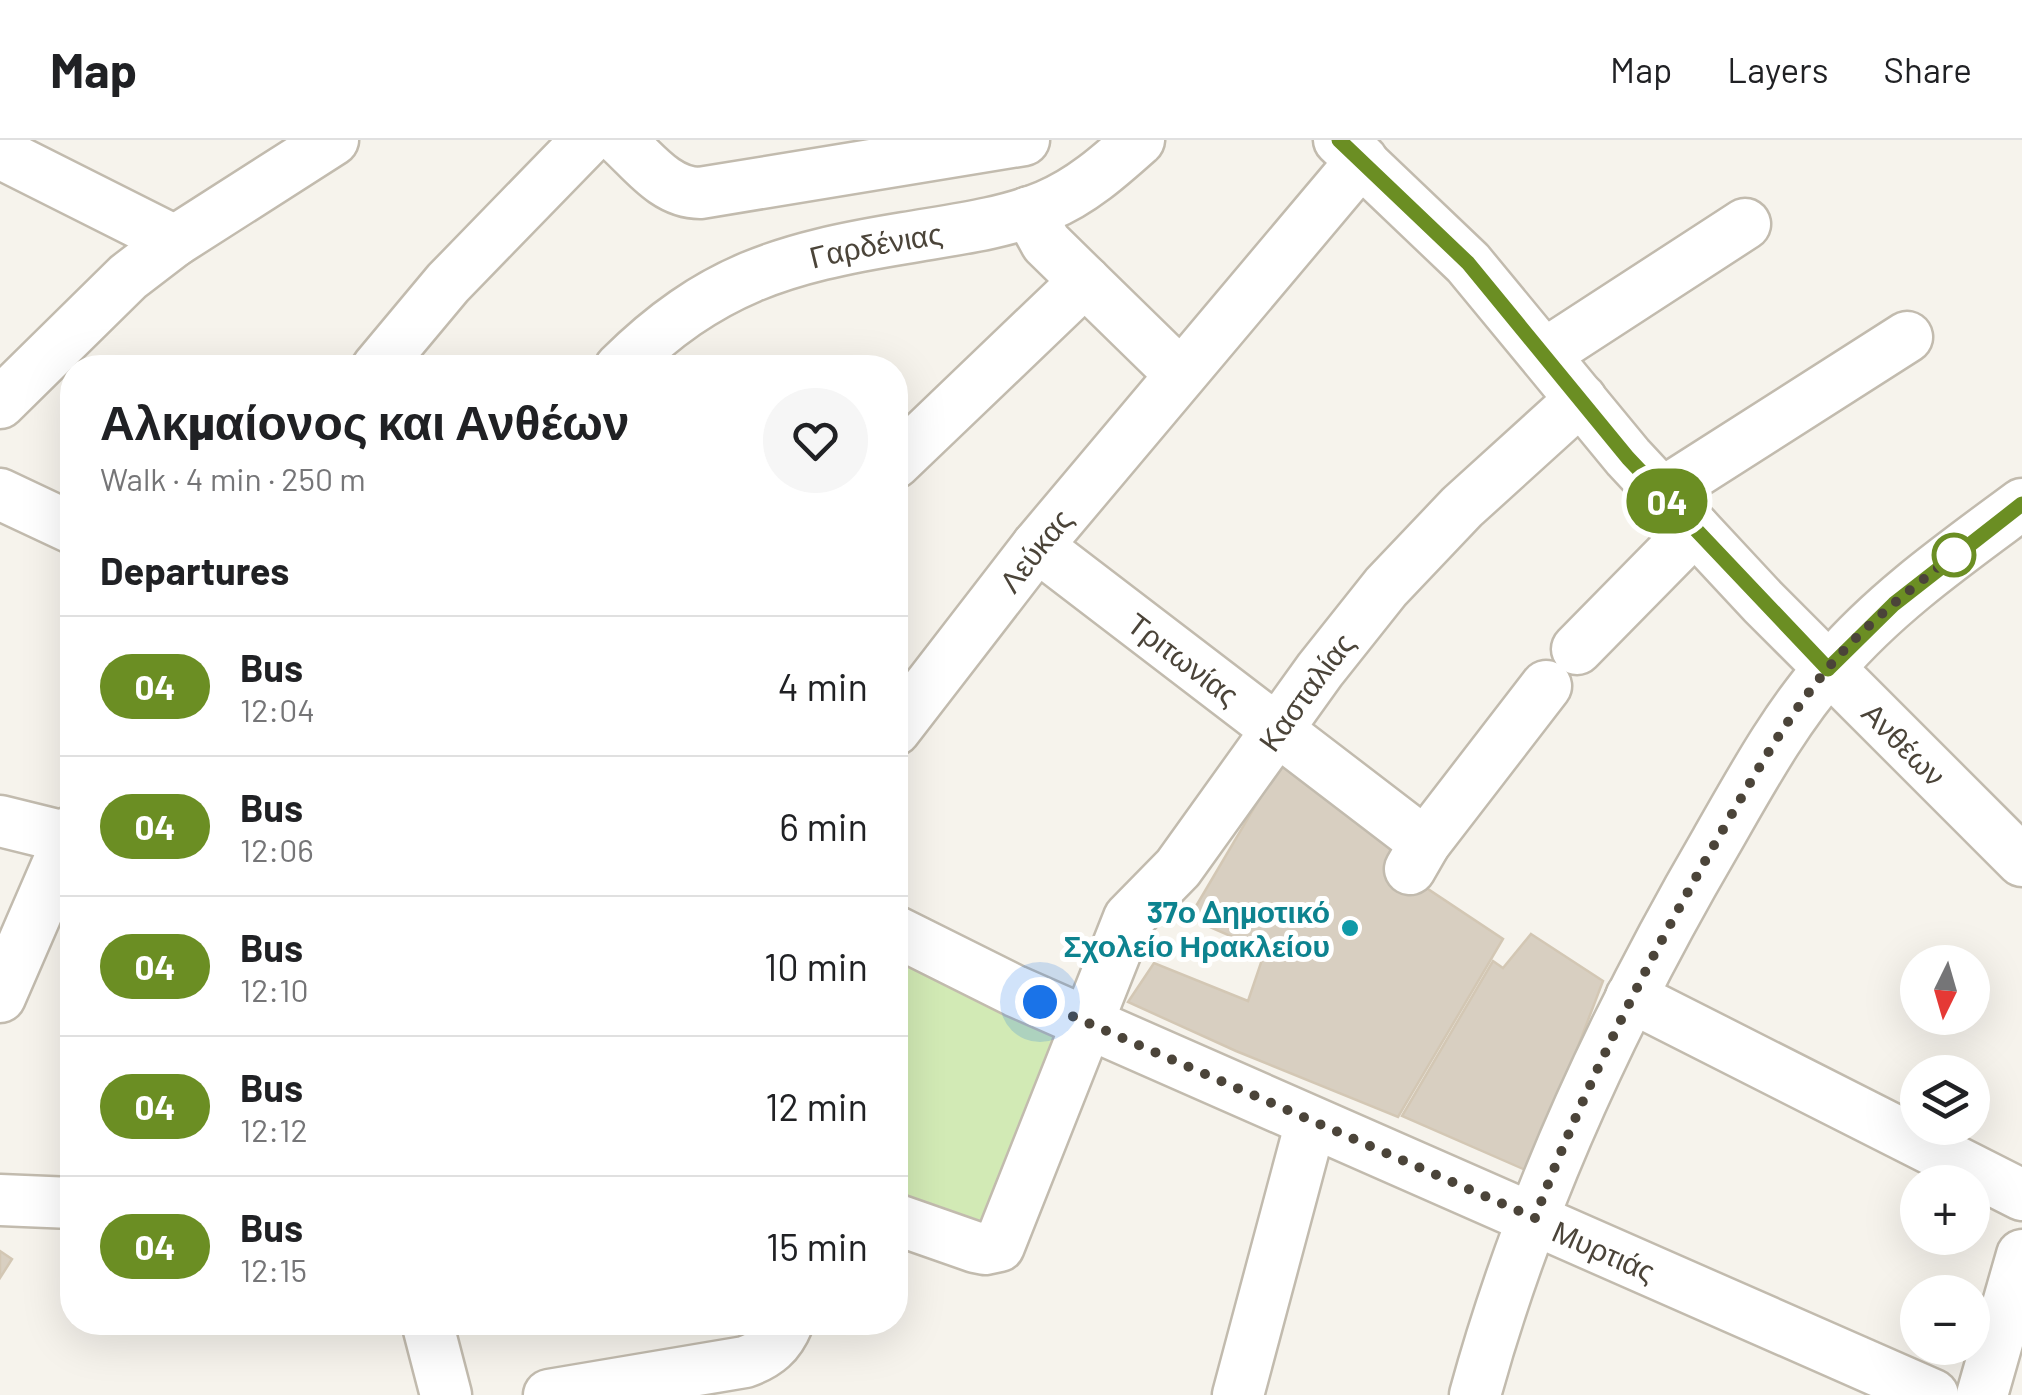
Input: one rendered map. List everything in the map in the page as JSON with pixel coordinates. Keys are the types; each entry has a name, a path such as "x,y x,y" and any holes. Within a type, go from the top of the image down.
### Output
{"street":[{"path":"0,402 128,277 175,241 334,140"},
{"path":"388,355 448,283 584,143 686,193 700,193 1024,140"},
{"name":"Γαρδένιας","path":"635,355 696,303 768,269 838,250 1048,206 1087,182 1139,140"},
{"name":"Ανθέων","path":"1351,150 1468,263 1660,494 1828,669 2022,861"},
{"name":"Λεύκας","path":"908,712 1036,546 1180,374 1351,150"},
{"path":"0,152 175,241"},
{"path":"1029,212 1046,243 1180,374"},
{"path":"1545,354 1744,224"},
{"path":"908,451 1085,281"},
{"path":"1660,494 1906,337"},
{"name":"Κασταλίας","path":"908,1224 975,1247 999,1246 1129,918 1178,868 1320,670 1386,587 1462,507 1581,399"},
{"path":"0,494 60,522"},
{"path":"1475,1395 1498,1316 1578,1112 1631,997 1775,742 1828,669 1883,614 2022,504"},
{"name":"Τριτωνίας","path":"1036,546 1278,731 1417,856 1562,667 1695,530"},
{"path":"0,820 60,832"},
{"path":"0,997 60,859"},
{"name":"Μυρτιάς","path":"908,937 1088,1024 1933,1395"},
{"path":"1631,997 2022,1194"},
{"path":"1238,1395 1311,1122"},
{"path":"0,1200 60,1202"},
{"path":"1982,1395 2020,1269"},
{"path":"431,1335 446,1395"},
{"path":"549,1395 746,1362 770,1350 783,1335"}],"green space":[{"path":"908,940 1069,1032 994,1248 908,1222"}],"building":[{"name":"37ο Δημοτικό Σχολείο Ηρακλείου","path":"1290,747 1420,845 1404,873 1503,939 1398,1117 1128,1002 1154,963 1248,1001 1265,951 1189,918"},
{"path":"1531,934 1603,981 1530,1172 1402,1116 1493,961 1503,968"},
{"path":"0,1251 12,1259 0,1278"}],"bus line":[{"name":"04","path":"1339,140 1468,263 1628,458 1828,669 1894,604 2022,504"}],"place":[{"name":"37ο Δημοτικό Σχολείο Ηρακλείου","path":"1350,928"}],"route":[{"path":"1040,1002 1535,1218 1631,997 1775,742 1837,658 1872,623 1954,555"}]}
